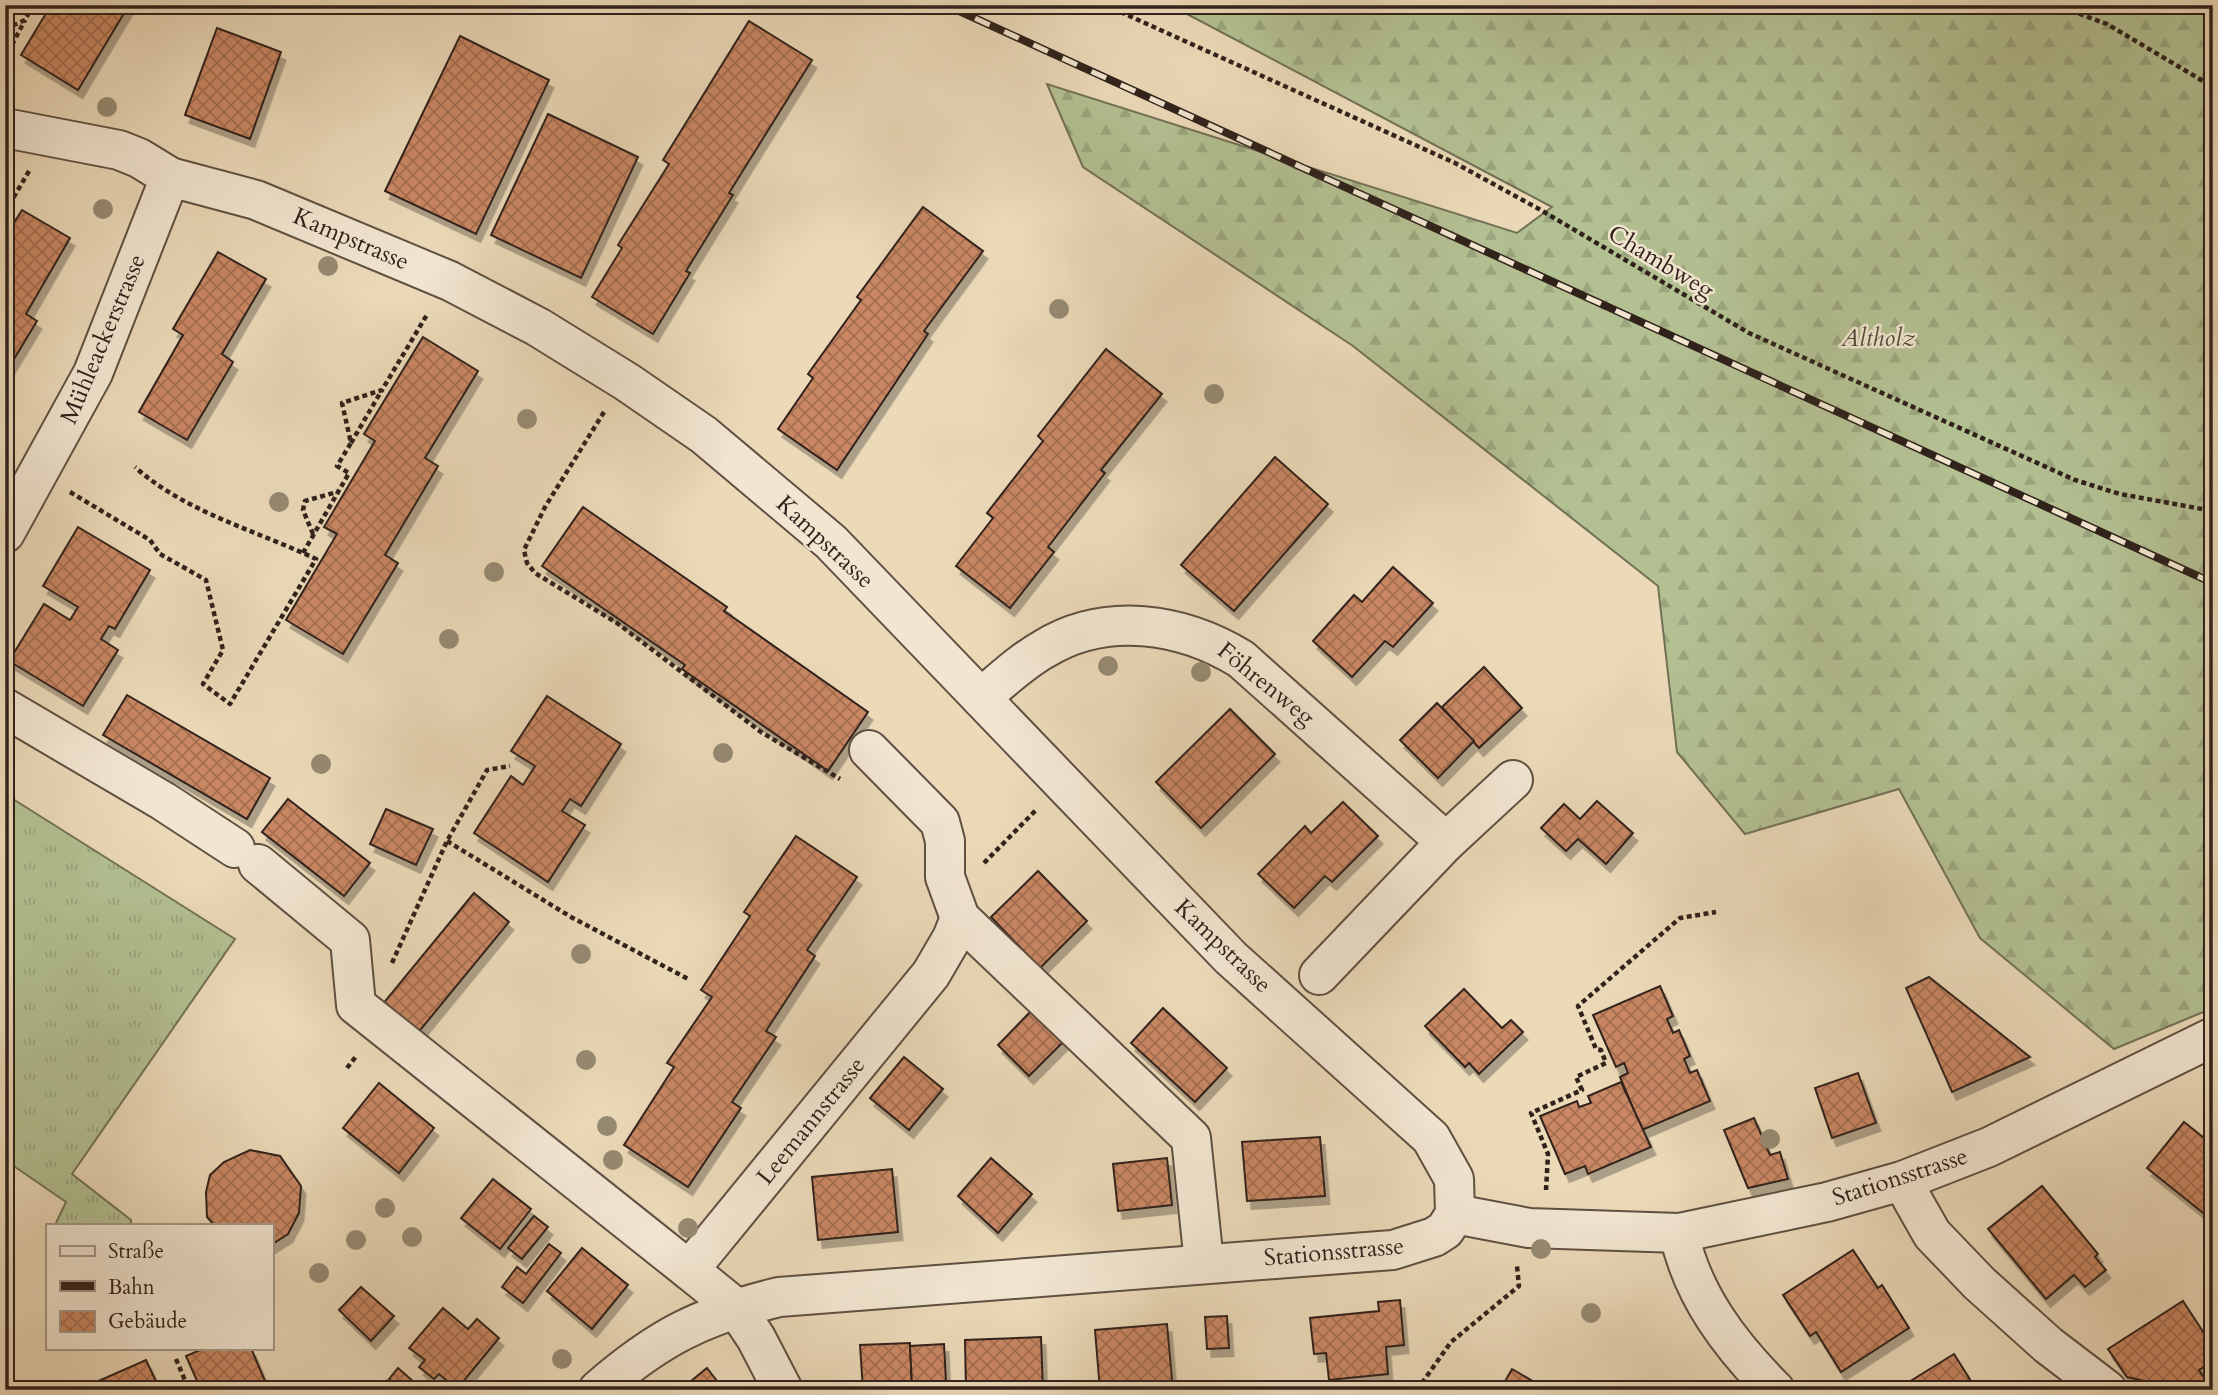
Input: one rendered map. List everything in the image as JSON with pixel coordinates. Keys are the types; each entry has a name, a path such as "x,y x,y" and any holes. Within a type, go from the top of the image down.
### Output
{"street":[{"name":"Kampstrasse","path":"6,111 119,150 170,177 256,200 450,281 538,327 627,382 704,435 831,542 1231,958 1432,1138 1454,1179 1455,1213"},
{"name":"Mühleackerstrasse","path":"5,533 93,373 170,177"},
{"name":"Föhrenweg","path":"981,698 1043,649 1098,628 1133,625 1176,630 1210,640 1241,659 1270,682 1446,842"},
{"path":"5,708 163,801 246,856 350,940 356,1004 736,1308 756,1338 783,1390"},
{"path":"869,750 940,821 945,841 945,877 960,918 1191,1138 1204,1263"},
{"path":"1319,975 1446,842 1513,780"},
{"name":"Leemannstrasse","path":"689,1270 930,974 952,938 960,918"},
{"name":"Stationsstrasse","path":"598,1390 633,1360 680,1329 736,1308 779,1297 1393,1250 1434,1237 1445,1230 1455,1213 1530,1228 1679,1233 1827,1202 1902,1181 1989,1147 2213,1037"},
{"path":"1902,1181 1932,1234 1979,1283 2048,1345 2107,1390"},
{"path":"1679,1233 1686,1267 1699,1296 1751,1366 1774,1390"}],"path":[{"path":"6,111 13,43 33,5"},
{"name":"Chambweg","path":"1105,5 1455,163 1539,209 1749,333 2074,480 2120,494 2213,510"},
{"path":"2056,5 2107,24 2213,87"},
{"path":"5,30 25,20"},
{"path":"5,57 11,63"},
{"path":"5,212 22,183"},
{"path":"303,552 349,473 337,466 423,322"},
{"path":"351,443 342,403 382,390"},
{"path":"609,405 545,507 524,550 527,563 535,573 650,647 761,732 847,782"},
{"path":"58,485 150,540 160,554 206,580 223,650 203,684 230,704 316,559 184,502 158,488 135,467"},
{"path":"313,535 303,510 305,501 338,492"},
{"path":"369,1015 447,841 487,770 510,766"},
{"path":"979,867 1047,799"},
{"path":"447,841 571,918 690,981"},
{"path":"1545,1196 1548,1154 1531,1113 1582,1090 1576,1077 1606,1063 1601,1050 1596,1049 1578,1006 1680,918 1716,912"},
{"path":"1418,1390 1451,1342 1519,1286 1516,1262"},
{"path":"176,1359 189,1390"},
{"path":"385,1381 395,1390"}],"green space":[{"name":"Altholz","path":"1170,5 2213,5 2213,1008 2114,1049 1980,938 1899,789 1745,834 1677,752 1658,586 1353,346 1083,167 1047,84 1517,233 1552,207"},
{"path":"5,794 235,939 72,1174 131,1220 131,1224 55,1224 66,1202 5,1160"}],"building":[{"path":"51,5 129,5 78,90 21,55"},
{"path":"749,21 812,60 729,193 733,195 686,271 690,273 653,334 592,297 622,248 618,245 669,164 663,160"},
{"path":"217,28 281,52 250,139 185,115"},
{"path":"460,36 549,80 476,234 385,191"},
{"path":"548,114 638,157 581,278 491,235"},
{"path":"923,207 983,251 924,331 928,334 837,470 778,429 813,378 808,374 861,300 857,297"},
{"path":"22,210 70,238 26,314 37,321 5,374 5,237"},
{"path":"218,252 266,279 222,354 233,362 187,440 139,412 183,335 173,329"},
{"path":"423,337 478,371 425,458 438,466 385,555 398,563 343,654 286,620 337,534 324,527 375,441 364,434"},
{"path":"1106,349 1162,394 1101,470 1105,473 1048,547 1054,552 1010,608 956,566 993,518 987,513 1043,441 1038,436"},
{"path":"1275,457 1328,504 1234,611 1181,565"},
{"path":"583,507 727,607 724,611 868,712 828,771 682,669 685,665 542,566"},
{"path":"78,527 150,570 115,629 109,626 101,639 118,650 83,706 9,661 44,604 70,620 78,607 43,586"},
{"path":"1393,567 1433,603 1393,647 1385,641 1352,677 1313,641 1354,595 1362,602"},
{"path":"1484,667 1522,708 1479,748 1442,707"},
{"path":"127,695 270,778 247,819 103,735"},
{"path":"547,696 621,744 581,806 570,799 562,811 585,825 548,882 474,833 511,776 523,785 535,766 511,751"},
{"path":"1437,703 1474,741 1438,778 1400,740"},
{"path":"1230,709 1275,754 1201,828 1156,782"},
{"path":"288,799 370,863 344,896 262,832"},
{"path":"1597,801 1633,833 1606,864 1578,839 1566,851 1541,828 1564,804 1580,819"},
{"path":"1343,802 1378,836 1332,882 1325,876 1294,908 1258,874 1305,826 1311,833"},
{"path":"386,809 433,829 416,865 370,844"},
{"path":"796,836 857,877 807,950 815,956 766,1031 776,1037 732,1102 741,1108 688,1187 624,1145 674,1067 667,1063 712,997 701,990 750,916 744,912"},
{"path":"1038,871 1087,921 1040,968 991,917"},
{"path":"474,893 509,922 412,1040 377,1011"},
{"path":"1929,977 2030,1057 1952,1092 1906,988"},
{"path":"1660,986 1673,1016 1667,1019 1673,1033 1679,1030 1690,1056 1684,1059 1690,1073 1697,1070 1710,1101 1642,1130 1620,1077 1628,1073 1624,1063 1616,1067 1593,1015"},
{"path":"1464,989 1502,1028 1511,1020 1523,1032 1479,1074 1469,1063 1465,1067 1425,1026"},
{"path":"1163,1008 1227,1068 1195,1102 1131,1043"},
{"path":"1032,1010 1064,1041 1029,1076 998,1045"},
{"path":"904,1057 943,1089 909,1130 870,1098"},
{"path":"1858,1073 1876,1123 1832,1138 1815,1088"},
{"path":"1621,1082 1651,1147 1588,1174 1585,1166 1565,1174 1540,1116 1577,1101 1579,1107 1591,1103 1588,1096"},
{"path":"379,1083 434,1128 399,1173 343,1128"},
{"path":"1754,1118 1770,1155 1780,1152 1788,1179 1748,1188 1724,1130"},
{"path":"2184,1122 2213,1145 2213,1208 2207,1216 2147,1168"},
{"path":"1320,1137 1325,1196 1247,1201 1242,1142"},
{"path":"250,1150 280,1156 301,1186 299,1213 288,1234 273,1244 273,1224 213,1224 207,1217 206,1192 210,1175 224,1162"},
{"path":"991,1158 1032,1194 998,1233 958,1196"},
{"path":"1167,1158 1172,1205 1118,1211 1113,1164"},
{"path":"892,1169 898,1232 818,1240 812,1177"},
{"path":"493,1179 531,1209 500,1249 461,1218"},
{"path":"2042,1186 2098,1254 2095,1257 2106,1270 2085,1287 2074,1275 2046,1299 1988,1229"},
{"path":"534,1216 548,1227 522,1259 508,1248"},
{"path":"549,1244 561,1253 523,1303 502,1287 517,1267 526,1274"},
{"path":"582,1248 628,1285 592,1329 547,1291"},
{"path":"1853,1250 1878,1288 1882,1285 1909,1328 1841,1372 1816,1332 1810,1336 1783,1295"},
{"path":"361,1287 394,1316 371,1341 339,1310"},
{"path":"1400,1300 1404,1345 1386,1347 1388,1374 1329,1380 1326,1353 1314,1354 1310,1318 1379,1311 1378,1302"},
{"path":"2183,1301 2213,1347 2213,1361 2199,1370 2212,1390 2157,1390 2153,1383 2127,1377 2108,1349"},
{"path":"443,1308 468,1329 477,1319 499,1338 457,1389 439,1374 434,1379 419,1367 425,1360 409,1348"},
{"path":"1227,1316 1229,1348 1207,1349 1205,1317"},
{"path":"1167,1324 1173,1390 1100,1390 1095,1330"},
{"path":"1041,1337 1043,1390 966,1390 965,1340"},
{"path":"910,1343 912,1390 863,1390 860,1345"},
{"path":"944,1344 946,1382 912,1384 910,1346"},
{"path":"200,1350 252,1350 265,1381 249,1390 201,1390 186,1356"},
{"path":"1954,1354 1976,1389 1984,1383 1988,1390 1896,1390"},
{"path":"146,1360 160,1390 78,1390"},
{"path":"398,1368 423,1390 402,1390 389,1379"},
{"path":"707,1368 724,1390 680,1390"},
{"path":"1512,1369 1548,1390 1500,1390"}],"railway":[{"path":"946,5 2213,583"}]}
